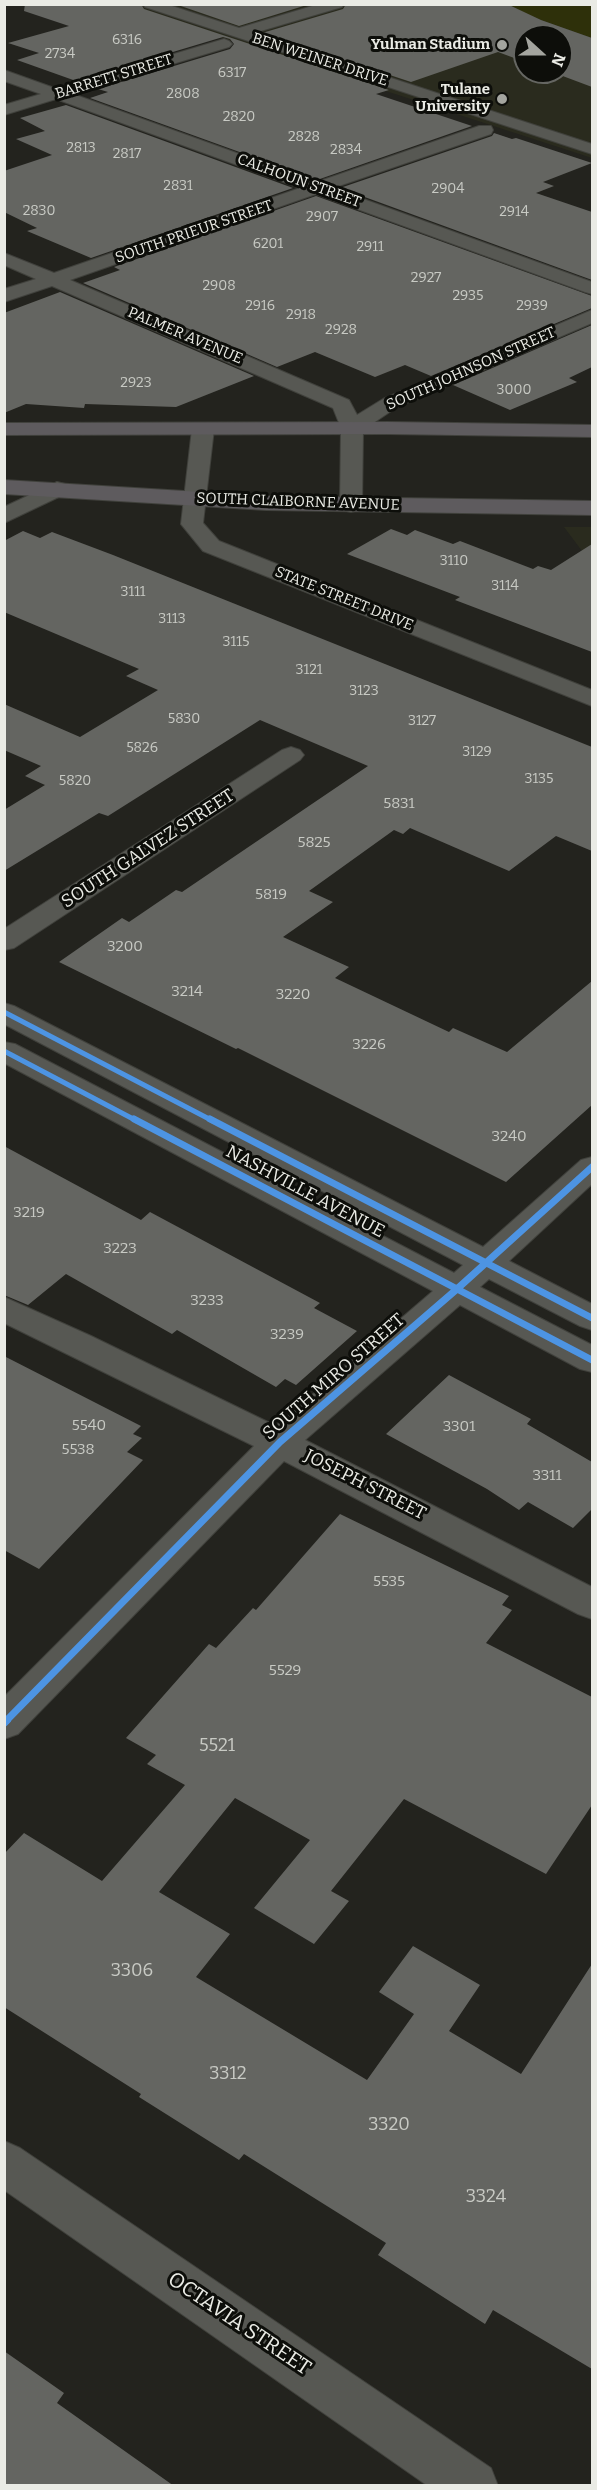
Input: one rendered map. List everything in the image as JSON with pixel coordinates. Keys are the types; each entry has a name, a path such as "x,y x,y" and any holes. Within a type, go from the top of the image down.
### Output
{"main road":[{"path":"4,429 352,428 592,431"},
{"name":"SOUTH CLAIBORNE AVENUE","path":"4,487 194,500 351,505 592,508"}],"street":[{"name":"BEN WEINER DRIVE","path":"150,4 592,149"},
{"path":"238,33 337,4"},
{"name":"BARRETT STREET","path":"4,110 224,44"},
{"name":"CALHOUN STREET","path":"4,75 592,288"},
{"name":"SOUTH PRIEUR STREET","path":"4,296 320,189 485,130"},
{"name":"PALMER AVENUE","path":"4,258 342,404 352,428"},
{"name":"SOUTH JOHNSON STREET","path":"352,428 390,403 592,316"},
{"path":"351,505 352,428"},
{"name":"STATE STREET DRIVE","path":"203,429 192,524 211,546 592,699"},
{"path":"4,516 57,489"},
{"name":"SOUTH GALVEZ STREET","path":"4,942 291,755"},
{"name":"NASHVILLE AVENUE","path":"4,1012 592,1318"},
{"name":"NASHVILLE AVENUE","path":"4,1051 592,1360"},
{"name":"SOUTH MIRO STREET","path":"4,1723 280,1442 458,1289 592,1167"},
{"name":"JOSEPH STREET","path":"4,1309 280,1442 592,1604"},
{"name":"OCTAVIA STREET","path":"4,2163 473,2486"}],"shaded area":[{"name":"Tulane University","path":"124,5 592,5 592,158 232,41"},
{"path":"564,527 592,527 592,555 582,551"}],"green space":[{"path":"507,5 592,5 592,38 573,31 573,24 552,24"}],"building":[{"path":"25,4 141,4 144,9 389,90 376,94 472,126 317,180 90,98 108,92 98,89 230,49 234,44 230,39 223,37 76,81 17,60 39,53 8,43 69,26 24,11"},
{"path":"175,4 310,4 239,26"},
{"path":"346,4 507,4 552,24 513,24 513,58 498,52 411,82 262,33 343,9"},
{"path":"573,31 592,38 592,87 573,80"},
{"path":"66,105 293,188 91,258 27,231 37,228 4,212 4,171 52,155 16,139 45,131 20,118"},
{"path":"494,133 592,163 543,182 554,186 536,193 592,212 592,280 340,188 492,136"},
{"path":"316,196 592,296 592,308 431,376 405,365 375,377 315,352 277,367 83,283 120,270 114,267"},
{"path":"60,292 254,376 176,407 85,404 84,408 26,404 4,413 4,313"},
{"path":"592,325 592,367 569,378 577,382 510,410 453,385"},
{"path":"391,529 407,535 415,530 453,544 460,541 533,569 538,566 551,570 592,544 592,652 455,600 460,597 347,554"},
{"path":"23,531 40,538 52,532 113,555 592,747 592,851 556,836 509,871 410,828 403,834 394,830 309,891 333,902 283,937 349,967 335,978 449,1032 453,1028 507,1052 592,981 592,1105 506,1182 238,1048 59,962 122,918 129,922 176,890 182,892 368,766 260,720 108,816 99,813 4,871 4,810 45,785 25,776 41,766 4,750 4,704 80,737 158,690 126,676 139,669 4,612 4,541"},
{"path":"4,1146 141,1220 150,1212 320,1303 314,1308 357,1331 296,1385 285,1379 276,1387 177,1330 172,1334 66,1274 28,1305 4,1295"},
{"path":"4,1356 141,1426 133,1434 142,1438 127,1452 143,1460 39,1569 4,1550"},
{"path":"449,1375 531,1419 527,1424 592,1462 592,1509 573,1528 528,1502 519,1510 487,1489 386,1434"},
{"path":"340,1514 509,1596 502,1605 512,1610 486,1643 592,1697 592,1805 546,1874 404,1799 331,1891 349,1901 314,1944 254,1908 310,1840 235,1798 159,1892 230,1934 196,1977 367,2080 414,2014 379,1992 413,1946 480,1985 449,2031 521,2074 592,1964 592,2369 493,2310 485,2324 378,2255 386,2243 244,2154 239,2160 139,2097 141,2094 4,2007 4,1854 24,1833 102,1881 185,1785 147,1764 156,1755 126,1738 209,1644 216,1648 253,1608 256,1610"},
{"path":"4,2351 64,2393 57,2403 174,2486 4,2486"}],"cycle path":[{"path":"4,1012 592,1318"},
{"path":"4,1051 592,1360"},
{"path":"4,1723 280,1442 457,1289 592,1167"}],"place":[{"name":"Yulman Stadium","path":"502,45"},
{"name":"Tulane University","path":"502,99"}]}
